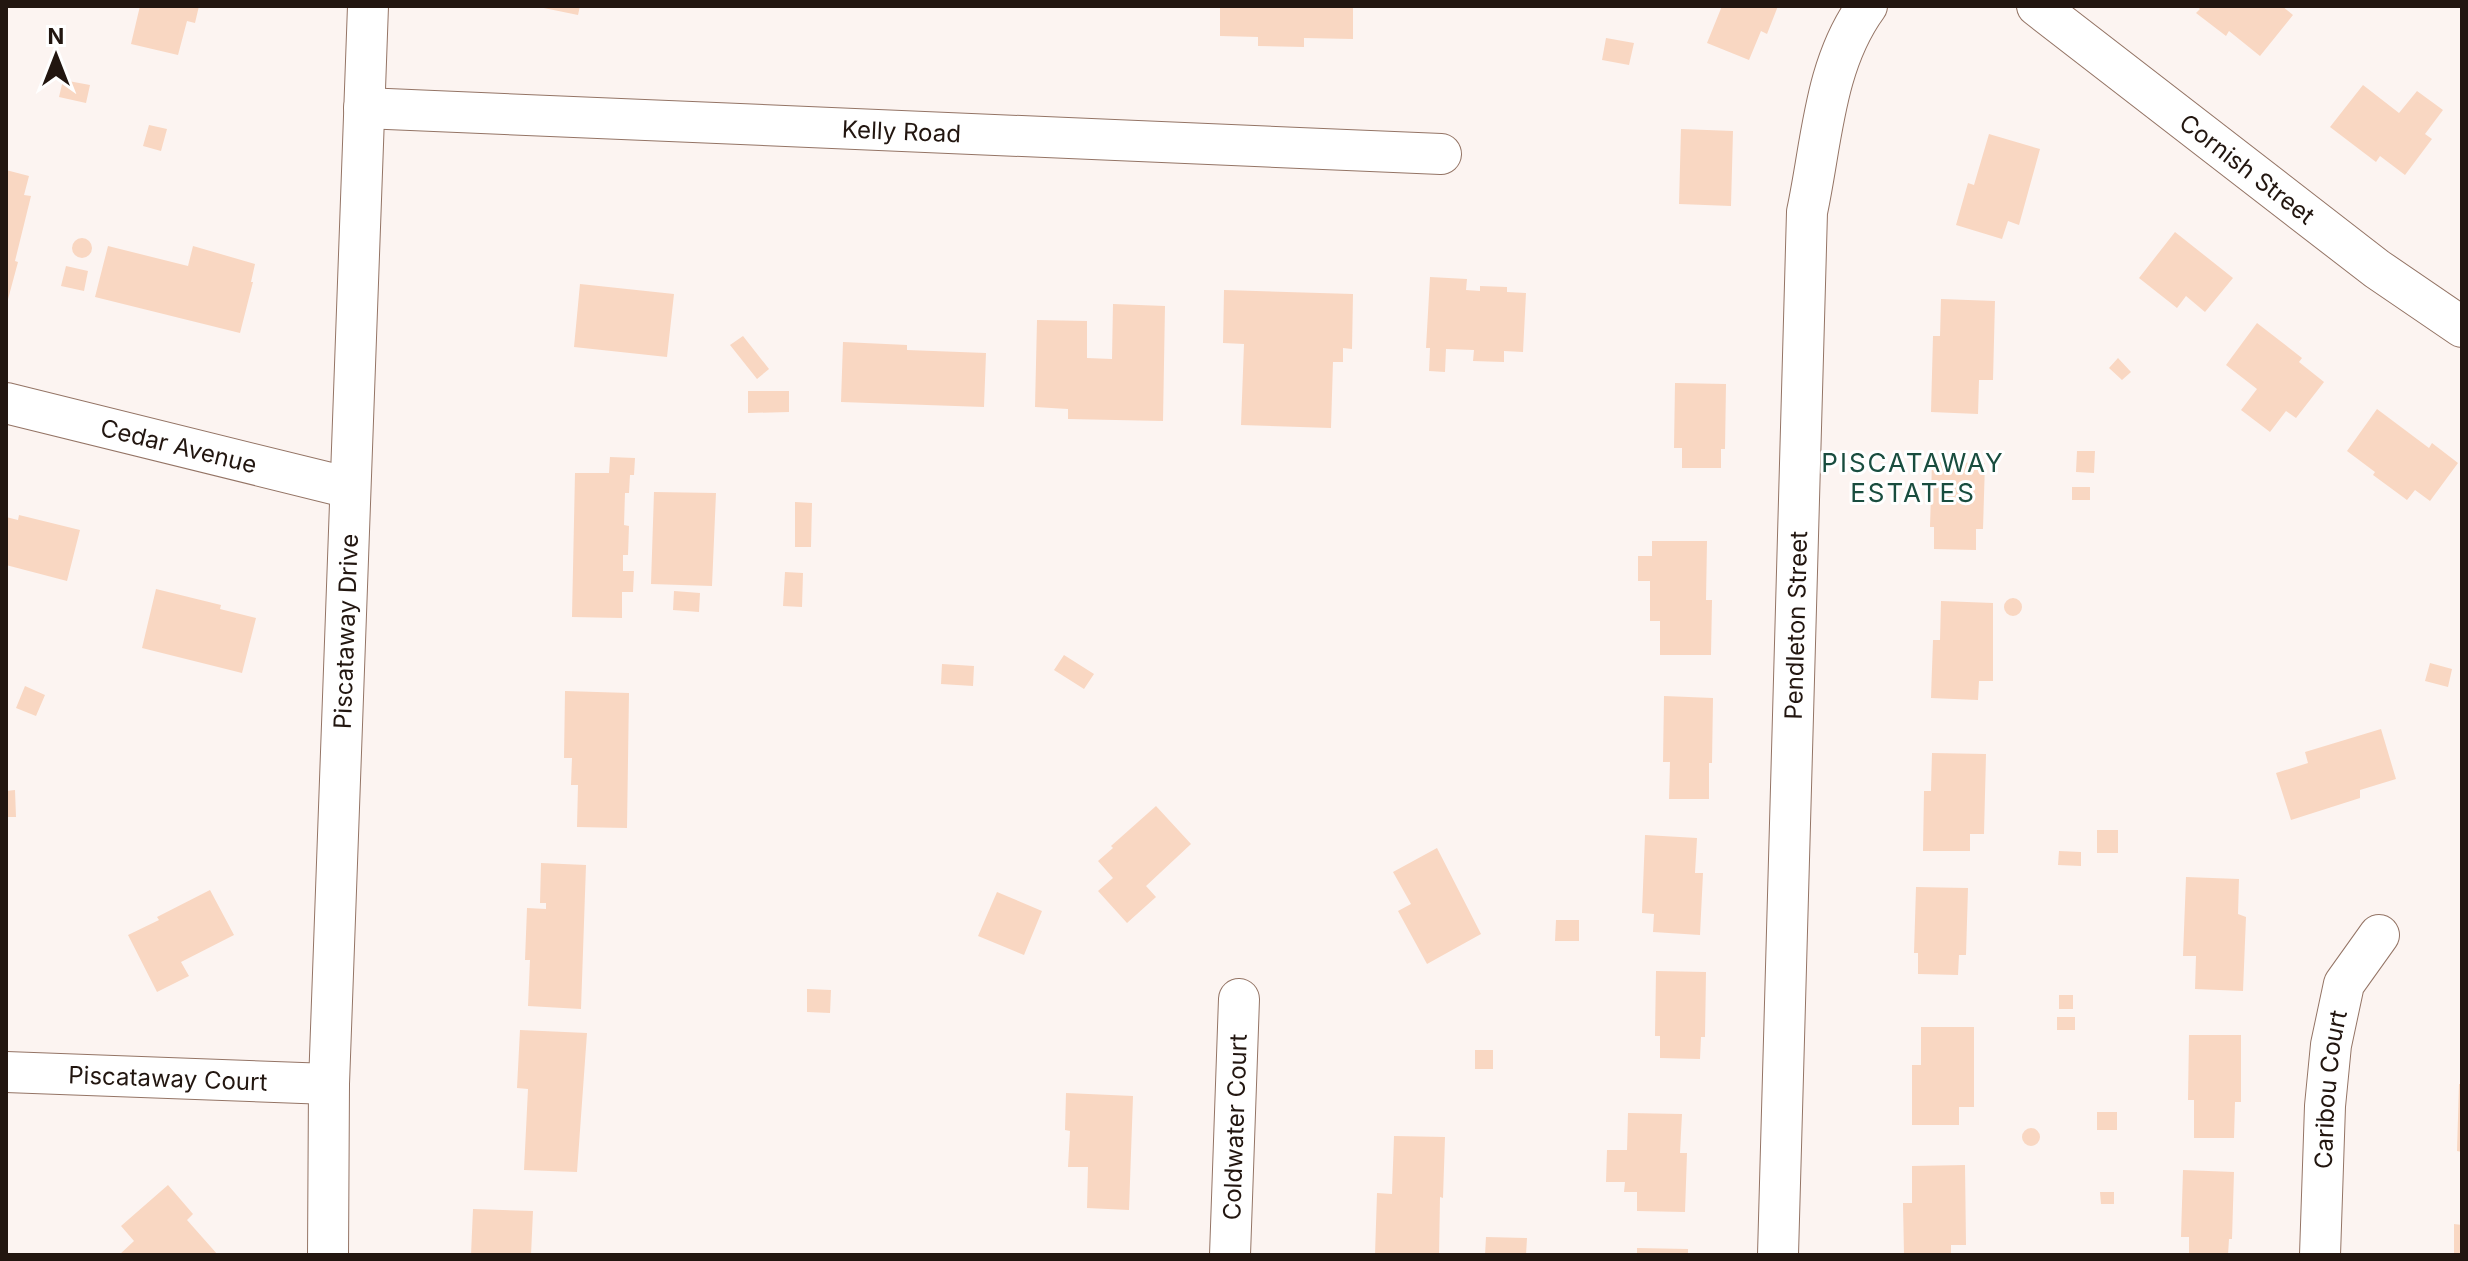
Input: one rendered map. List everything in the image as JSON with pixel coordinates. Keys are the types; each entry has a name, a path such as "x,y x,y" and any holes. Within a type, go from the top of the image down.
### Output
{"street":[{"name":"Piscataway Drive","path":"328,1255 329,1084 368,6"},
{"name":"Pendleton Street","path":"1778,1255 1807,212 1833,77 1856,21 1867,6"},
{"name":"Cornish Street","path":"2037,6 2377,269 2462,327"},
{"name":"Kelly Road","path":"364,108 1441,154"},
{"name":"Cedar Avenue","path":"6,403 350,488"},
{"name":"Caribou Court","path":"2320,1255 2325,1106 2331,1045 2344,984 2379,935"},
{"name":"Coldwater Court","path":"1230,1255 1239,999"},
{"name":"Piscataway Court","path":"6,1072 329,1084"}],"building":[{"path":"140,6 199,6 195,23 187,21 178,55 131,44"},
{"path":"534,6 580,6 578,15"},
{"path":"1220,6 1353,6 1353,39 1304,38 1304,47 1258,46 1258,37 1220,36"},
{"path":"1722,6 1778,6 1767,34 1761,31 1749,60 1707,43"},
{"path":"2197,6 2282,6 2293,15 2260,56 2229,31 2226,36 2196,13 2200,9"},
{"path":"1606,38 1634,43 1629,65 1602,60"},
{"path":"63,80 90,85 86,103 59,97"},
{"path":"2363,85 2399,113 2417,91 2443,110 2425,134 2432,139 2405,175 2380,156 2376,162 2330,127"},
{"path":"149,125 167,129 161,151 143,146"},
{"path":"1681,129 1733,131 1731,206 1679,204"},
{"path":"1989,134 2040,149 2019,225 2008,221 2002,239 1956,225 1968,183 1974,185"},
{"path":"6,170 29,176 24,195 31,196 7,303"},
{"path":"2175,232 2233,278 2205,312 2186,296 2177,308 2139,278"},
{"path":"82,238 89,241 92,248 89,255 82,258 75,255 72,248 75,241"},
{"path":"108,246 188,266 193,246 255,264 240,333 95,297"},
{"path":"66,266 88,271 84,291 61,286"},
{"path":"1430,277 1467,279 1466,290 1480,291 1480,286 1507,287 1507,292 1526,293 1523,352 1504,351 1504,362 1473,361 1474,350 1446,349 1445,372 1429,371 1430,348 1426,348"},
{"path":"580,284 674,294 667,357 574,347"},
{"path":"1224,290 1353,294 1352,349 1343,348 1343,362 1333,362 1331,428 1241,425 1244,344 1223,343"},
{"path":"1941,299 1995,301 1993,380 1979,380 1978,414 1931,412 1933,336 1940,336"},
{"path":"1113,304 1165,306 1163,421 1068,419 1068,409 1035,407 1037,320 1087,321 1087,358 1112,359"},
{"path":"2257,323 2302,358 2299,362 2324,382 2296,418 2286,411 2270,432 2241,410 2257,389 2226,365"},
{"path":"743,336 769,369 757,379 730,345"},
{"path":"843,342 907,345 907,350 986,353 984,407 841,402"},
{"path":"2118,358 2131,372 2122,380 2109,368"},
{"path":"1675,383 1726,384 1725,449 1721,449 1721,468 1682,468 1682,448 1674,448"},
{"path":"748,391 789,391 789,412 748,413"},
{"path":"2377,409 2429,448 2432,443 2458,463 2430,501 2415,490 2407,500 2347,451"},
{"path":"2077,451 2095,451 2094,473 2076,472"},
{"path":"610,457 635,458 629,493 625,493 624,525 629,526 628,555 623,555 623,571 634,571 633,592 622,592 622,618 572,617 575,473 609,473"},
{"path":"1932,462 1985,463 1983,529 1976,529 1976,550 1934,549 1934,527 1930,527"},
{"path":"2072,487 2090,487 2090,500 2072,500"},
{"path":"654,492 716,493 712,586 651,584"},
{"path":"795,502 812,503 811,547 795,547"},
{"path":"19,515 80,530 67,581 6,565 6,517 18,520"},
{"path":"1652,541 1707,541 1706,600 1712,600 1711,655 1660,655 1660,621 1650,621 1650,581 1638,581 1638,556 1652,556"},
{"path":"785,572 803,573 802,607 783,606"},
{"path":"156,589 221,605 220,609 256,618 242,673 142,648"},
{"path":"674,591 700,593 699,612 673,610"},
{"path":"2013,598 2022,607 2013,616 2004,607"},
{"path":"1941,601 1993,603 1993,681 1979,681 1978,700 1931,698 1933,640 1940,640"},
{"path":"1064,655 1094,674 1084,689 1054,670"},
{"path":"2430,663 2452,669 2448,687 2425,681"},
{"path":"942,664 974,666 973,686 941,684"},
{"path":"25,686 45,695 36,716 16,708"},
{"path":"565,691 629,693 627,828 577,827 578,785 571,785 572,758 564,758"},
{"path":"1664,696 1713,698 1709,799 1669,799 1670,762 1663,762"},
{"path":"2381,729 2396,779 2360,790 2360,798 2291,820 2276,773 2308,763 2305,752"},
{"path":"1932,753 1986,754 1984,834 1970,834 1970,851 1923,851 1924,791 1931,791"},
{"path":"15,790 16,817 6,817 6,791"},
{"path":"1156,806 1191,844 1146,886 1156,897 1127,923 1098,891 1113,878 1098,861"},
{"path":"2097,830 2118,830 2118,853 2097,853"},
{"path":"1645,835 1697,838 1695,873 1703,873 1700,935 1653,932 1654,914 1642,913"},
{"path":"1437,848 1481,934 1427,964 1398,911 1411,904 1393,872"},
{"path":"2059,851 2081,852 2081,866 2058,865"},
{"path":"541,863 586,865 581,1009 528,1006 530,960 525,960 527,908 546,909 546,903 540,903"},
{"path":"2186,877 2239,879 2238,914 2246,917 2243,991 2195,989 2196,956 2183,956"},
{"path":"1916,887 1968,888 1966,955 1959,955 1958,975 1918,974 1918,953 1914,953"},
{"path":"210,890 234,935 181,962 189,976 157,992 128,935"},
{"path":"997,892 1042,911 1024,955 978,936"},
{"path":"1556,920 1579,920 1579,941 1555,941"},
{"path":"1656,971 1706,972 1705,1037 1701,1037 1700,1059 1660,1058 1660,1036 1655,1036"},
{"path":"807,989 831,990 830,1013 807,1012"},
{"path":"2059,995 2073,995 2073,1009 2059,1009"},
{"path":"2057,1017 2075,1017 2075,1030 2057,1030"},
{"path":"1921,1027 1974,1027 1974,1107 1959,1107 1959,1125 1912,1125 1912,1065 1921,1065"},
{"path":"520,1030 587,1033 577,1172 524,1170 528,1089 517,1088"},
{"path":"2189,1035 2241,1035 2241,1102 2235,1102 2234,1138 2194,1138 2194,1100 2188,1100"},
{"path":"1475,1050 1493,1050 1493,1069 1475,1069"},
{"path":"2459,1084 2462,1084 2462,1152 2457,1151"},
{"path":"1066,1093 1133,1096 1129,1210 1087,1208 1088,1167 1068,1167 1070,1131 1065,1130"},
{"path":"2097,1112 2117,1112 2117,1130 2097,1130"},
{"path":"1628,1113 1682,1114 1680,1153 1687,1153 1685,1212 1637,1211 1637,1192 1624,1192 1625,1182 1606,1182 1607,1150 1627,1150"},
{"path":"2031,1128 2040,1137 2031,1146 2022,1137"},
{"path":"1394,1136 1445,1137 1439,1255 1375,1255 1377,1193 1392,1194"},
{"path":"1965,1165 1966,1245 1951,1245 1951,1255 1904,1255 1903,1203 1912,1203 1912,1166"},
{"path":"2183,1170 2234,1172 2232,1239 2229,1239 2228,1255 2189,1255 2189,1237 2181,1237"},
{"path":"168,1185 193,1214 187,1220 218,1255 119,1255 134,1241 121,1226"},
{"path":"2100,1192 2114,1192 2114,1204 2101,1204"},
{"path":"473,1209 533,1211 531,1255 471,1255"},
{"path":"2454,1224 2462,1225 2462,1255 2454,1255"},
{"path":"1486,1237 1527,1238 1526,1255 1485,1255"},
{"path":"1637,1248 1688,1249 1688,1255 1637,1255"}],"district":[{"name":"PISCATAWAY ESTATES","path":"1913,477"}]}
